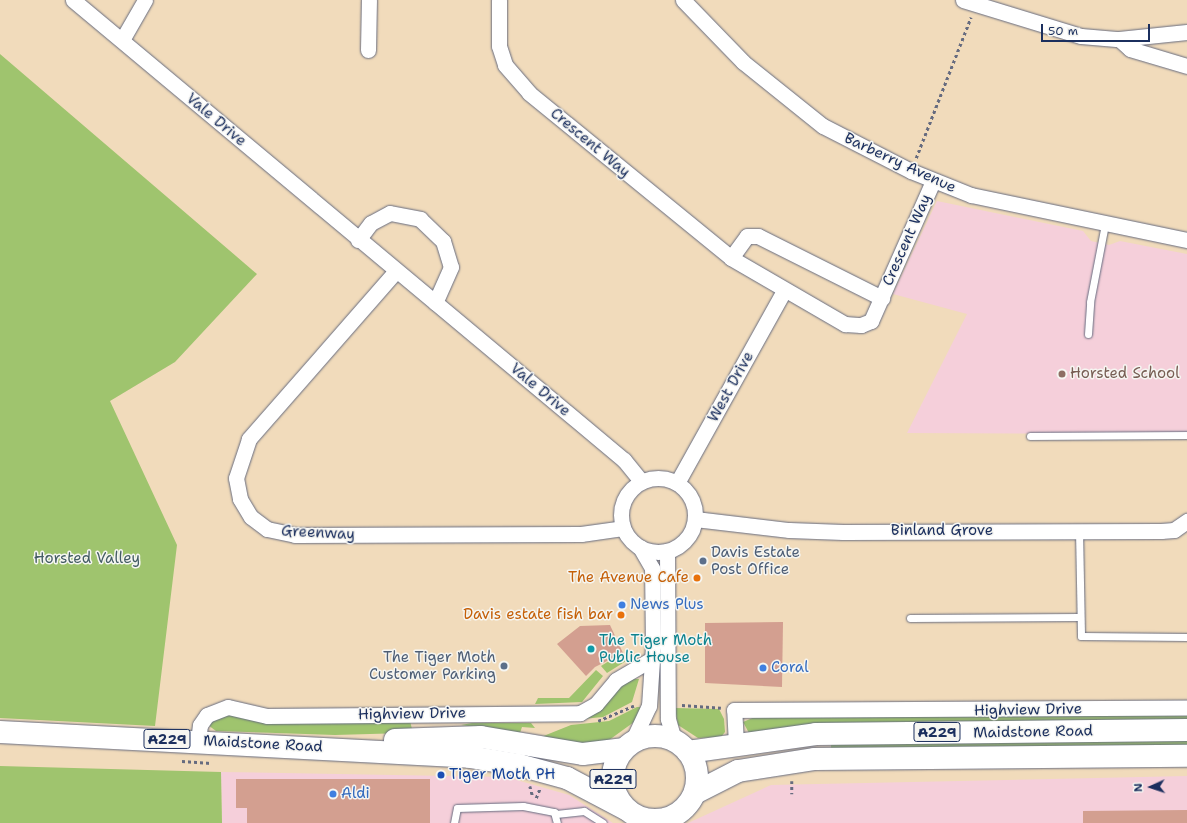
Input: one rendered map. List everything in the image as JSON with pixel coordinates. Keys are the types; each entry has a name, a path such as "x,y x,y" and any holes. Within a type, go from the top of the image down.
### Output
{"main road":[{"name":"Maidstone Road","path":"681,746 736,744 816,734 1187,730"},
{"name":"Maidstone Road","path":"0,732 198,740 334,748 352,753 455,756 515,764 580,783 631,814"},
{"name":"A229","path":"681,746 652,736 628,746 613,776 615,792 631,814 658,820 685,808"},
{"name":"Maidstone Road","path":"334,748 352,742 481,737 525,742 577,754 628,746"},
{"path":"681,746 696,768 685,808"},
{"name":"Maidstone Road","path":"685,808 738,771 815,759 1187,756"}],"street":[{"name":"Vale Drive","path":"73,0 395,272 435,302 624,460 641,482"},
{"path":"122,40 145,0"},
{"path":"368,50 369,0"},
{"name":"Crescent Way","path":"499,0 499,46 505,65 515,78 731,258 784,291 845,324 861,325 871,321 933,181"},
{"name":"Barberry Avenue","path":"683,0 744,62 823,126 911,171 971,195 1187,240"},
{"path":"970,2 1081,36 1119,39 1187,32"},
{"path":"1119,39 1130,50 1187,66"},
{"path":"358,240 371,223 390,213 420,219 443,241 451,267 435,302"},
{"name":"Crescent Way","path":"731,258 747,236 758,236 882,298"},
{"name":"Greenway","path":"395,272 249,439 236,478 240,498 251,517 267,528 295,536 581,534 623,528"},
{"name":"West Drive","path":"677,483 784,291"},
{"path":"628,746 648,710 652,675 652,568 640,547 623,528 623,501 641,482 663,478 677,483 693,502 695,519 686,540 667,551 652,552 640,547"},
{"name":"Binland Grove","path":"695,519 816,532 1079,530 1161,531 1174,530 1187,521"},
{"path":"667,551 668,719 681,746"},
{"name":"Highview Drive","path":"198,740 200,725 207,715 228,707 267,716 580,713 593,706 616,680 631,672 644,661 652,659"},
{"path":"631,672 652,675"},
{"name":"Highview Drive","path":"734,710 1187,708"},
{"path":"734,710 736,744"}],"lane":[{"path":"1088,334 1090,302 1105,224"},
{"path":"1030,436 1187,435"},
{"path":"1079,530 1081,636 1187,637"},
{"path":"910,618 1080,617"},
{"path":"454,823 454,812 458,807 534,807 556,814 584,811 603,823"},
{"path":"556,814 557,823"}],"path":[{"path":"911,171 970,2"},
{"path":"675,705 734,710"},
{"path":"792,776 792,794"},
{"path":"534,798 538,797 542,782"},
{"path":"530,786 534,798 534,807"}],"shaded area":[{"name":"Horsted School","path":"937,201 1083,231 1091,241 1109,245 1120,241 1187,254 1187,434 907,433 967,314 893,294"},
{"path":"221,772 506,777 569,795 613,823 222,823"},
{"path":"1187,776 1187,823 688,823 771,785"}],"green space":[{"name":"Horsted Valley","path":"0,54 257,274 175,362 110,401 177,545 155,726 0,718"},
{"path":"622,653 626,661 607,673 601,666"},
{"path":"596,670 603,676 582,702 535,704 538,698 569,698"},
{"path":"633,679 639,679 632,702 603,717 582,719 599,711 618,688"},
{"path":"637,707 643,707 634,722 605,743 597,745 541,737 571,725 609,721"},
{"path":"675,708 719,709 724,719 725,732 721,737 698,738 678,725"},
{"path":"218,714 410,721 412,729 405,733 335,735 216,731 208,725"},
{"path":"1187,715 1187,722 790,727 749,733 743,722 755,717"},
{"path":"472,723 531,723 535,728 522,727 520,733 461,725"},
{"path":"1187,737 1187,747 831,750 831,740"},
{"path":"0,766 221,772 222,823 0,823"}],"building":[{"path":"783,622 782,687 705,683 705,623"},
{"name":"The Tiger Moth Public House","path":"610,625 623,653 595,667 586,676 557,644 580,626"},
{"name":"Aldi","path":"236,779 430,779 430,823 247,823 247,808 236,808"},
{"path":"1187,810 1187,823 1083,823 1083,811"}],"place":[{"name":"Horsted School","path":"1062,374"},
{"name":"Davis Estate Post Office","path":"703,561"},
{"name":"The Avenue Cafe","path":"697,578"},
{"name":"News Plus","path":"622,605"},
{"name":"Davis estate fish bar","path":"621,615"},
{"name":"The Tiger Moth Public House","path":"591,649"},
{"name":"The Tiger Moth Customer Parking","path":"504,666"},
{"name":"Coral","path":"763,668"},
{"name":"Tiger Moth PH","path":"441,775"},
{"name":"Aldi","path":"333,794"}]}
